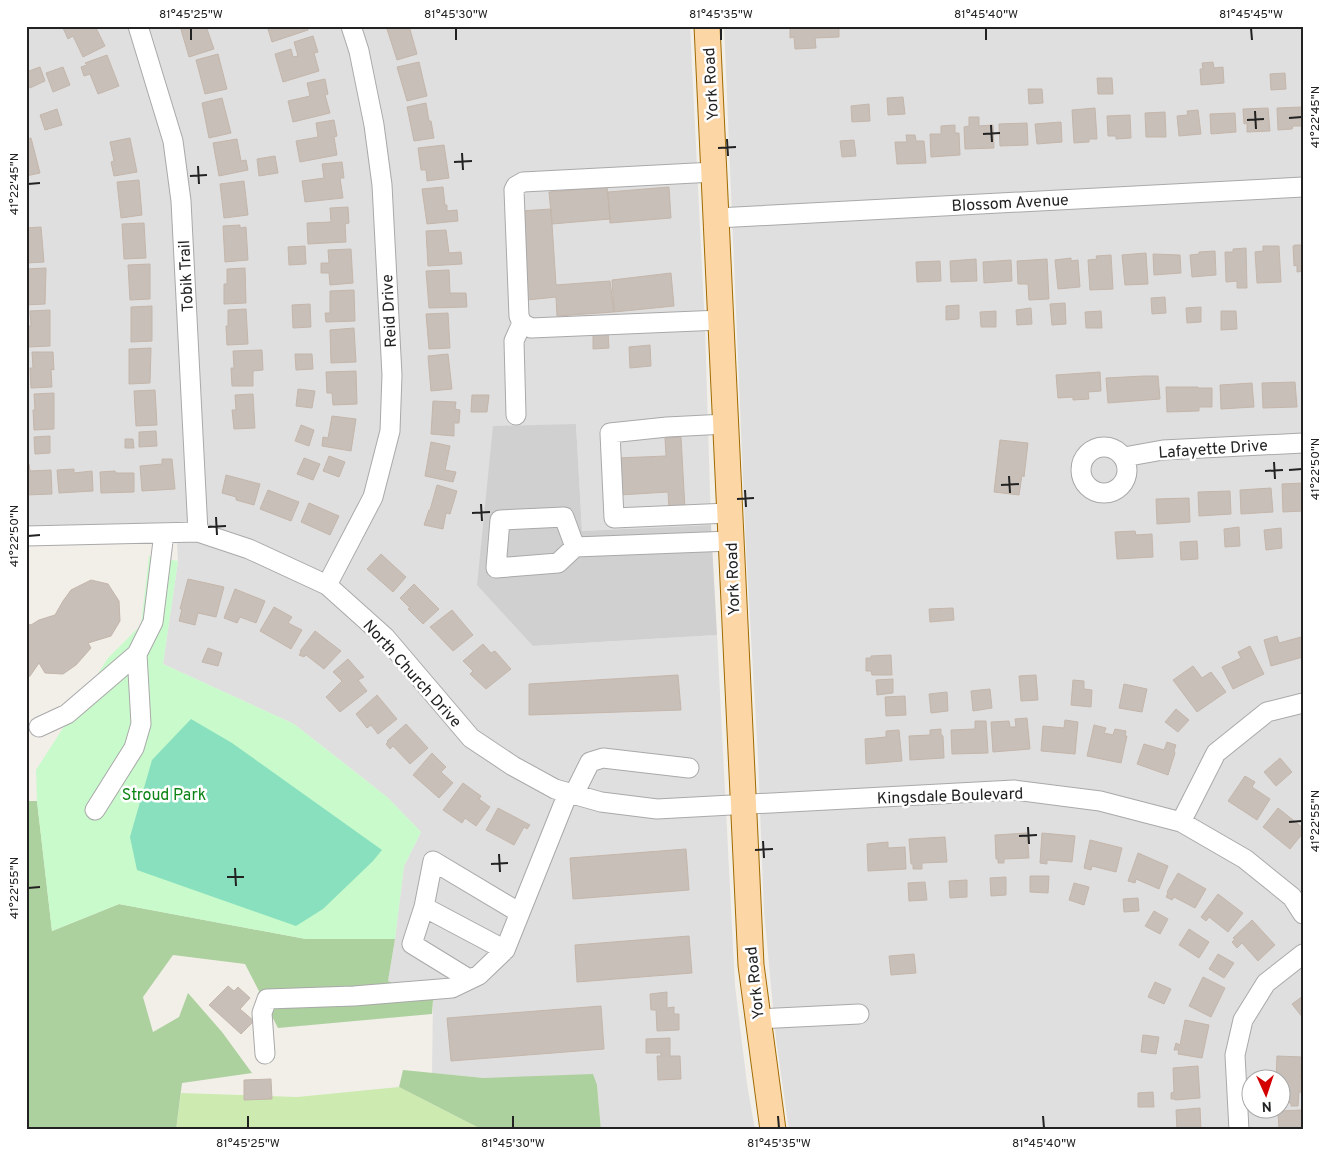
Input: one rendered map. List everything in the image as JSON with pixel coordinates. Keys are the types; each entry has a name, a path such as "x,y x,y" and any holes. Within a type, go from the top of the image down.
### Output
{"main road":[{"name":"York Road","path":"707,26 751,965 773,1130"}],"street":[{"name":"Tobik Trail","path":"138,26 172,141 181,200 198,532"},
{"name":"Reid Drive","path":"327,585 373,497 390,431 392,375 382,185 374,125 361,60 351,26"},
{"path":"714,172 523,182 516,186 514,190 519,316 522,323 531,328 721,320"},
{"name":"Blossom Avenue","path":"717,218 1303,187"},
{"path":"516,415 514,341 522,323"},
{"path":"726,424 667,427 610,433 610,443 614,518 729,513"},
{"name":"Lafayette Drive","path":"1124,457 1164,450 1303,443"},
{"path":"39,727 68,714 137,654 153,622 164,532"},
{"name":"North Church Drive","path":"26,536 198,532 250,549 327,585 385,637 471,738 513,766 555,789 601,802 657,809 742,804"},
{"path":"575,547 730,541"},
{"path":"95,810 134,748 141,724 137,654"},
{"path":"1181,822 1216,752 1267,712 1303,703"},
{"path":"265,1054 262,1013 267,999 354,996 452,988 479,975 505,950 571,794 590,762 603,758 689,768"},
{"name":"Kingsdale Boulevard","path":"742,804 1014,790 1100,801 1181,822 1245,859 1292,896 1303,914"},
{"path":"469,979 412,944 424,906 433,862 520,913"},
{"path":"424,906 505,950"},
{"path":"1239,1130 1235,1055 1243,1020 1266,983 1303,954"},
{"path":"758,1019 859,1014"}],"shaded area":[{"path":"26,26 690,26 705,327 711,525 582,531 576,424 533,646 717,635 735,986 747,1084 755,1130 601,1130 597,1085 432,1073 433,1000 388,981 404,866 421,832 387,797 294,724 163,664 178,561 176,522 26,529"},
{"path":"724,26 1303,26 1303,1130 789,1130 776,1039 764,912 758,758 746,549"},
{"path":"576,424 582,531 711,525 717,635 533,646 477,585 493,426"}],"green space":[{"name":"Stroud Park","path":"149,556 178,561 163,664 294,724 387,797 421,832 404,866 395,939 306,939 119,904 52,931 37,801 36,770 108,658 141,625"},
{"path":"191,719 232,743 382,850 323,909 296,926 137,870 130,837 152,760"},
{"path":"26,801 37,801 52,931 119,904 306,939 395,939 388,981 433,1000 432,1014 278,1028 245,964 173,955 143,997 153,1032 179,1017 188,993 222,1032 252,1073 182,1083 176,1130 26,1130"},
{"path":"403,1070 484,1078 593,1074 597,1085 601,1130 483,1130 399,1087"},
{"path":"399,1087 483,1130 176,1130 181,1093 297,1097"}],"building":[{"path":"68,26 95,26 105,46 83,57 73,36 68,39 63,28"},
{"path":"180,26 206,26 214,49 189,57"},
{"path":"267,26 307,26 308,30 272,42"},
{"path":"386,26 409,26 417,54 397,60"},
{"path":"790,26 839,26 839,37 815,38 816,48 795,49 794,37 790,38"},
{"path":"313,36 318,52 314,53 319,71 283,82 275,54 291,49 293,57 298,56 294,42"},
{"path":"218,54 227,89 205,94 196,60"},
{"path":"107,55 119,86 98,94 90,74 84,76 81,67 87,65 85,63"},
{"path":"419,62 427,96 407,101 397,67"},
{"path":"1213,62 1214,68 1223,67 1224,83 1201,85 1200,69 1203,69 1202,63"},
{"path":"40,67 45,81 30,88 26,79 26,72"},
{"path":"63,67 70,85 53,92 46,73"},
{"path":"1285,73 1286,89 1271,90 1270,74"},
{"path":"1097,78 1112,78 1113,94 1098,94"},
{"path":"325,79 328,94 325,95 330,113 293,122 288,101 310,96 307,83"},
{"path":"1028,89 1042,89 1043,103 1029,104"},
{"path":"903,97 905,114 888,115 887,98"},
{"path":"222,98 231,133 209,138 202,103"},
{"path":"426,103 434,138 414,141 407,107"},
{"path":"869,104 870,121 852,122 851,106"},
{"path":"1303,107 1303,126 1293,126 1292,129 1278,130 1277,108"},
{"path":"1095,108 1097,139 1089,139 1089,142 1074,143 1072,110"},
{"path":"1268,108 1270,131 1247,132 1247,123 1244,124 1243,109"},
{"path":"57,109 62,125 45,130 40,115"},
{"path":"1198,110 1201,134 1179,136 1177,116 1188,115 1187,111"},
{"path":"1165,112 1166,137 1146,137 1145,113"},
{"path":"1235,113 1236,132 1211,134 1210,114"},
{"path":"1130,115 1131,138 1116,139 1116,136 1108,136 1107,116"},
{"path":"969,117 979,117 979,126 993,125 994,148 965,149 964,127 969,126"},
{"path":"334,120 337,136 334,137 337,155 300,162 296,141 318,137 316,123"},
{"path":"1061,122 1062,142 1037,144 1035,124"},
{"path":"1027,123 1028,145 1000,146 999,124"},
{"path":"955,125 955,133 959,133 960,155 931,157 930,134 941,134 941,126"},
{"path":"906,135 915,135 916,141 924,141 926,163 897,164 895,142 907,142"},
{"path":"31,138 40,173 26,176 26,139"},
{"path":"130,138 137,172 114,176 111,162 114,161 110,142"},
{"path":"237,139 241,161 246,160 248,170 219,176 213,143"},
{"path":"854,140 856,156 842,157 840,141"},
{"path":"444,145 449,178 427,181 426,170 421,170 418,148"},
{"path":"275,156 278,173 259,176 257,159"},
{"path":"342,162 344,178 340,178 343,198 305,202 302,181 324,178 322,164"},
{"path":"139,180 142,215 121,218 117,182"},
{"path":"244,181 248,215 224,218 220,184"},
{"path":"443,187 447,211 457,210 458,221 427,224 422,189"},
{"path":"607,187 610,219 552,224 549,192"},
{"path":"669,187 671,218 610,223 608,192"},
{"path":"348,207 349,223 345,224 346,242 308,244 307,223 331,222 330,208"},
{"path":"551,209 556,285 610,281 614,312 557,316 556,297 527,300 520,211"},
{"path":"144,223 146,258 124,259 122,224"},
{"path":"240,225 240,228 246,227 248,260 225,262 223,226"},
{"path":"41,227 44,262 26,263 26,228"},
{"path":"446,230 449,253 461,252 462,264 428,266 426,231"},
{"path":"1303,245 1303,271 1297,272 1297,265 1294,266 1293,246"},
{"path":"305,246 306,264 289,265 288,247"},
{"path":"1263,246 1279,246 1281,282 1257,283 1255,252 1263,251"},
{"path":"1246,248 1247,288 1237,288 1237,281 1226,282 1225,252"},
{"path":"351,249 353,283 330,285 329,273 321,273 321,263 329,263 328,250"},
{"path":"1215,251 1216,275 1192,277 1190,255 1199,254 1199,252"},
{"path":"1146,253 1148,284 1125,285 1122,255"},
{"path":"1153,254 1180,255 1181,273 1154,275"},
{"path":"1111,255 1113,289 1090,290 1088,260 1097,259 1096,256"},
{"path":"1071,258 1071,261 1078,260 1080,287 1058,289 1055,260"},
{"path":"976,259 977,281 951,282 950,261"},
{"path":"1047,259 1049,299 1029,300 1028,284 1018,284 1017,261"},
{"path":"1011,260 1012,281 984,283 983,262"},
{"path":"940,261 941,281 917,282 916,262"},
{"path":"150,264 150,299 130,300 128,265"},
{"path":"46,268 45,304 26,305 26,269"},
{"path":"245,268 246,303 224,304 224,284 227,284 227,269"},
{"path":"449,270 450,293 466,293 467,307 429,308 426,271"},
{"path":"671,273 674,306 614,312 612,280"},
{"path":"354,290 355,321 326,322 325,313 330,313 330,291"},
{"path":"1165,297 1166,313 1152,314 1151,298"},
{"path":"1065,303 1066,324 1052,325 1050,304"},
{"path":"310,304 311,327 293,328 292,305"},
{"path":"959,305 959,319 946,320 946,306"},
{"path":"152,306 152,341 131,342 131,307"},
{"path":"1201,307 1201,322 1187,323 1186,308"},
{"path":"1031,308 1032,324 1017,325 1016,310"},
{"path":"246,309 248,344 227,345 226,326 228,326 228,310"},
{"path":"50,310 50,346 29,347 28,326 31,326 30,311"},
{"path":"996,311 996,327 981,327 980,312"},
{"path":"1101,311 1102,328 1086,328 1085,312"},
{"path":"1221,311 1236,311 1237,329 1221,330"},
{"path":"448,313 450,348 429,349 426,314"},
{"path":"354,328 356,362 331,363 330,330"},
{"path":"608,332 609,348 593,349 593,333"},
{"path":"650,345 651,366 630,368 629,347"},
{"path":"151,348 150,383 129,384 129,349"},
{"path":"262,350 263,370 253,371 253,386 232,386 231,368 234,368 233,351"},
{"path":"32,352 53,352 54,370 51,369 52,387 31,388 30,368 33,368"},
{"path":"295,354 312,354 313,369 296,370"},
{"path":"448,354 452,389 431,391 428,356"},
{"path":"356,371 357,404 333,405 332,393 327,393 326,372"},
{"path":"1100,372 1101,391 1088,392 1089,399 1073,400 1073,397 1058,398 1056,375"},
{"path":"1158,376 1160,399 1108,403 1106,378"},
{"path":"1295,382 1297,407 1263,408 1262,383"},
{"path":"1252,383 1254,407 1221,409 1220,385"},
{"path":"1166,387 1212,388 1212,407 1199,407 1199,411 1167,412"},
{"path":"298,389 315,391 312,408 296,406"},
{"path":"155,390 157,425 136,426 134,391"},
{"path":"54,393 54,429 34,430 34,394"},
{"path":"253,394 255,428 234,429 232,410 236,410 235,395"},
{"path":"472,395 489,395 487,412 471,412"},
{"path":"433,401 456,402 455,409 460,410 459,423 454,423 454,436 431,434"},
{"path":"332,416 356,419 351,451 322,446 323,437 328,438"},
{"path":"301,425 314,430 309,446 295,441"},
{"path":"156,431 157,446 139,447 139,432"},
{"path":"50,436 50,453 35,454 34,437"},
{"path":"681,437 685,509 669,510 668,492 619,495 617,458 666,456 665,438"},
{"path":"125,439 133,439 134,448 125,448"},
{"path":"1000,440 1028,443 1024,477 1022,475 1019,495 994,492"},
{"path":"431,442 450,446 445,470 456,472 453,482 425,476"},
{"path":"329,456 345,462 339,477 323,471"},
{"path":"304,458 320,464 313,480 297,474"},
{"path":"162,459 172,459 175,489 142,491 140,466 162,464"},
{"path":"26,464 29,464 30,471 51,470 52,494 26,495"},
{"path":"74,469 74,473 92,471 93,491 59,493 57,470"},
{"path":"115,471 116,473 134,473 134,492 101,493 100,472"},
{"path":"226,475 260,484 254,505 236,500 236,497 222,493"},
{"path":"1303,483 1303,511 1283,512 1282,484"},
{"path":"437,485 457,491 450,514 446,513 443,529 424,525"},
{"path":"1271,488 1273,512 1241,514 1240,490"},
{"path":"268,490 299,502 291,521 260,509"},
{"path":"1230,491 1231,514 1199,516 1198,492"},
{"path":"1189,498 1190,522 1157,524 1156,499"},
{"path":"309,503 339,516 330,535 301,522"},
{"path":"1239,527 1240,546 1225,547 1224,529"},
{"path":"1281,528 1282,548 1266,550 1264,530"},
{"path":"1135,531 1136,535 1152,534 1153,557 1117,559 1115,532"},
{"path":"1197,541 1198,559 1181,560 1180,542"},
{"path":"381,554 406,577 393,592 367,569"},
{"path":"188,579 224,587 216,617 198,613 195,625 179,621 182,609 180,609"},
{"path":"91,580 108,584 119,601 120,621 111,636 88,643 91,648 76,665 63,674 45,673 39,663 30,676 26,677 26,623 31,625 39,620 55,615 71,590"},
{"path":"414,584 439,609 423,624 400,598"},
{"path":"235,589 265,601 256,623 240,617 237,623 224,618"},
{"path":"274,607 292,617 288,623 302,630 291,649 260,631"},
{"path":"953,608 954,620 930,622 929,609"},
{"path":"452,610 473,635 453,651 430,627"},
{"path":"315,631 341,651 324,669 306,655 304,657 299,655"},
{"path":"1277,636 1279,643 1301,637 1303,657 1271,666 1264,640"},
{"path":"483,644 491,653 495,651 511,669 486,689 470,674 473,671 463,661"},
{"path":"1250,646 1264,674 1233,689 1222,667 1241,658 1238,652"},
{"path":"208,648 222,653 218,666 202,662"},
{"path":"891,655 892,675 872,675 871,671 866,671 866,658"},
{"path":"348,659 364,677 358,680 367,691 340,712 326,697 342,681 333,672"},
{"path":"1193,666 1202,678 1211,672 1226,692 1197,712 1173,680"},
{"path":"678,675 681,710 529,715 529,684"},
{"path":"1036,675 1038,700 1021,701 1019,676"},
{"path":"893,679 893,693 877,695 876,680"},
{"path":"1073,680 1084,681 1084,689 1092,690 1091,707 1071,705"},
{"path":"1124,684 1147,689 1142,712 1119,708"},
{"path":"990,689 992,708 973,711 971,691"},
{"path":"947,692 948,711 931,713 929,694"},
{"path":"377,695 397,719 378,734 371,725 367,728 356,714"},
{"path":"905,696 906,715 886,716 885,697"},
{"path":"1176,709 1189,720 1178,732 1165,722"},
{"path":"1027,718 1030,749 993,752 991,722 1009,721 1010,727 1016,727 1015,719"},
{"path":"1065,720 1078,722 1075,754 1041,751 1043,726 1064,728"},
{"path":"975,721 986,721 988,753 952,754 951,730 975,729"},
{"path":"406,724 428,748 410,764 393,746 390,749 386,744"},
{"path":"1094,725 1106,728 1104,733 1113,735 1115,729 1126,731 1125,736 1127,736 1121,763 1087,756"},
{"path":"941,729 944,758 910,760 909,736 930,735 930,730"},
{"path":"899,730 902,761 866,764 865,739 886,737 886,731"},
{"path":"1167,742 1176,745 1168,775 1137,764 1144,744 1164,750"},
{"path":"432,753 446,767 441,772 453,783 439,798 413,775"},
{"path":"1280,758 1292,772 1276,786 1264,772"},
{"path":"1245,776 1255,782 1252,787 1270,799 1257,820 1228,801"},
{"path":"463,783 481,796 479,799 490,807 476,826 465,818 462,823 443,810"},
{"path":"498,808 530,825 527,829 524,827 514,845 486,830"},
{"path":"1278,808 1303,828 1303,833 1290,849 1263,827"},
{"path":"1027,833 1029,858 1004,859 1004,863 998,863 998,859 996,859 995,835"},
{"path":"1042,833 1075,836 1072,862 1047,860 1047,864 1040,863"},
{"path":"945,837 947,862 922,863 922,869 913,869 909,839"},
{"path":"1090,840 1122,848 1116,872 1092,866 1091,870 1084,868"},
{"path":"888,842 888,848 905,847 906,869 868,871 867,844"},
{"path":"686,849 689,890 573,899 570,858"},
{"path":"1138,853 1168,866 1159,889 1136,879 1135,883 1128,881"},
{"path":"1178,873 1206,889 1195,908 1174,897 1172,900 1166,897"},
{"path":"1030,876 1049,876 1048,893 1030,892"},
{"path":"1006,877 1006,895 991,896 990,878"},
{"path":"967,880 967,897 950,898 949,881"},
{"path":"925,882 927,900 909,901 908,883"},
{"path":"1074,883 1089,887 1084,905 1069,900"},
{"path":"1218,894 1243,913 1228,932 1209,917 1206,921 1201,917"},
{"path":"1138,898 1139,911 1124,912 1123,899"},
{"path":"1154,911 1168,919 1160,934 1145,926"},
{"path":"1252,920 1275,945 1258,961 1242,943 1237,948 1232,942 1235,939 1233,938"},
{"path":"1189,929 1209,942 1199,958 1179,945"},
{"path":"689,936 692,973 577,982 575,945"},
{"path":"914,954 916,973 891,975 889,956"},
{"path":"1218,954 1234,963 1224,978 1209,969"},
{"path":"1203,977 1225,988 1211,1017 1189,1006"},
{"path":"1155,982 1171,989 1164,1004 1148,997"},
{"path":"228,986 234,991 238,987 250,998 240,1009 254,1021 241,1034 209,1005"},
{"path":"667,992 667,1008 674,1007 674,1014 679,1014 679,1030 657,1031 656,1010 651,1010 650,994"},
{"path":"1303,996 1303,1018 1292,1004"},
{"path":"601,1006 604,1049 451,1061 447,1018"},
{"path":"1185,1020 1209,1025 1202,1058 1178,1054 1179,1050 1174,1050 1176,1043 1180,1045"},
{"path":"1143,1035 1159,1037 1156,1054 1141,1052"},
{"path":"670,1038 670,1056 680,1056 681,1079 658,1080 657,1056 661,1056 661,1053 646,1053 646,1039"},
{"path":"1277,1056 1302,1057 1300,1082 1303,1082 1303,1092 1299,1092 1298,1106 1292,1106 1292,1068 1276,1068"},
{"path":"1198,1066 1200,1098 1171,1099 1171,1093 1174,1092 1173,1068"},
{"path":"271,1079 272,1099 244,1100 244,1080"},
{"path":"1153,1092 1154,1107 1138,1107 1138,1093"},
{"path":"1200,1108 1201,1130 1177,1130 1176,1110"},
{"path":"1292,1110 1302,1110 1303,1130 1279,1130 1278,1118 1292,1118"}]}
